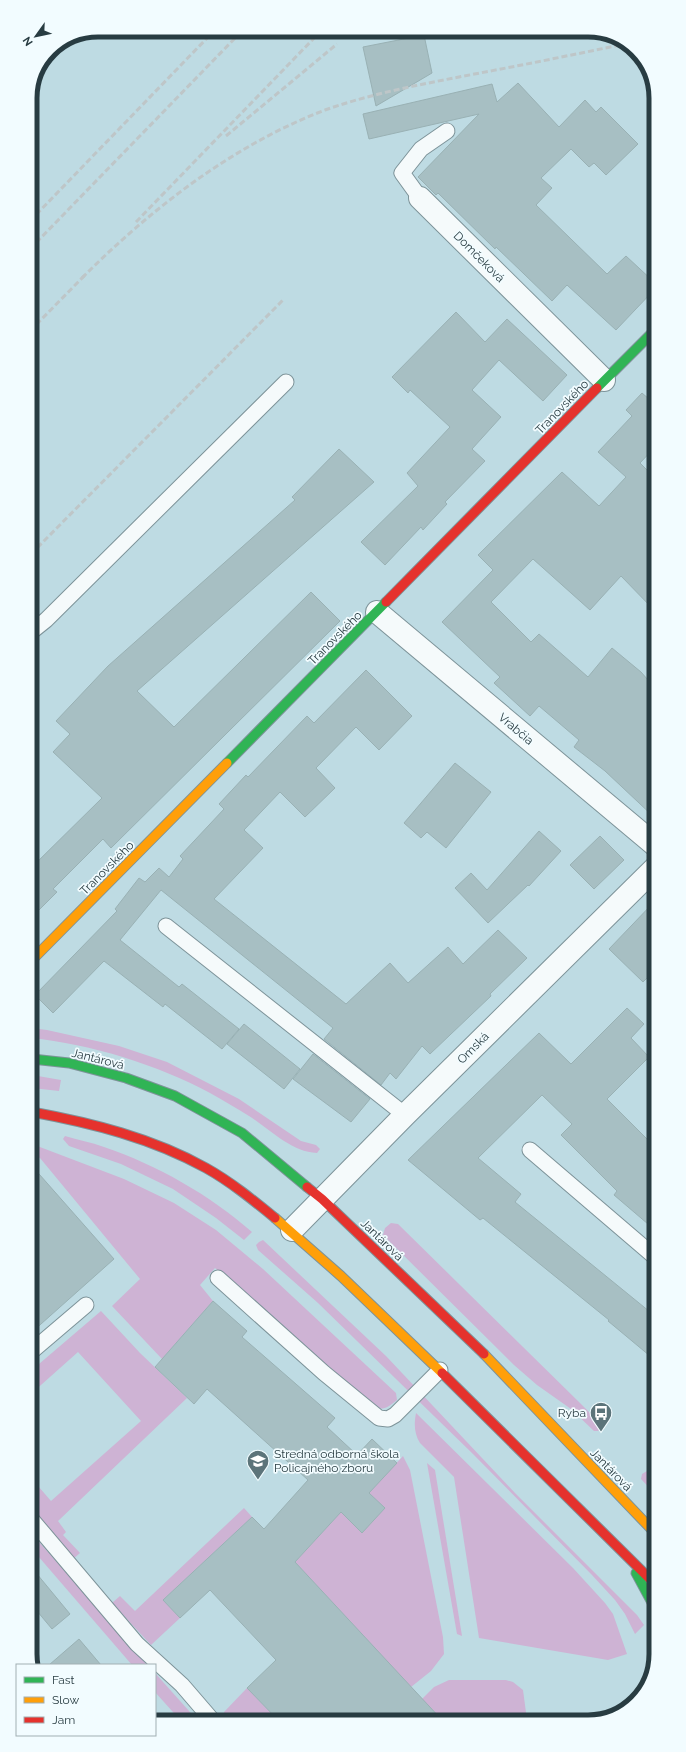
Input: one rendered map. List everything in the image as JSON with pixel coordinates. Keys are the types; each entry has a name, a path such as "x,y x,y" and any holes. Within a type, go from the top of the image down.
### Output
{"street":[{"name":"Domčeková","path":"420,198 604,380"},
{"name":"Tranovského","path":"37,955 649,335"},
{"name":"Vrabčia","path":"377,612 649,840"},
{"name":"Omská","path":"292,1230 405,1115 649,874"},
{"name":"Jantárová","path":"37,1060 69,1063 119,1076 175,1096 242,1133 322,1199 488,1358 649,1527"},
{"path":"37,1113 72,1119 122,1133 175,1153 227,1180 292,1230 440,1370 649,1578"},
{"path":"619,1547 649,1597"}],"lane":[{"name":"Domčeková","path":"420,198 402,173 421,149 447,131"},
{"path":"37,627 286,382"},
{"path":"166,926 405,1115"},
{"path":"530,1150 649,1252"},
{"path":"218,1278 324,1373 379,1418 388,1419 396,1415 440,1370"},
{"path":"37,1347 86,1305"},
{"path":"37,1526 137,1644 182,1686 208,1715"}],"shaded area":[{"path":"37,1029 119,1046 167,1062 239,1099 301,1141 316,1145 320,1149 317,1153 308,1152 290,1145 225,1101 169,1073 124,1057 77,1045 37,1039"},
{"path":"37,1076 61,1080 59,1091 37,1089"},
{"path":"65,1136 124,1154 163,1172 182,1182 219,1206 252,1232 244,1240 216,1218 173,1189 121,1164 69,1146 63,1139"},
{"path":"37,1146 124,1179 174,1203 216,1230 263,1269 396,1393 397,1400 387,1407 376,1408 363,1399 215,1268 200,1285 213,1301 162,1359 112,1306 140,1279 40,1158 37,1157"},
{"path":"391,1223 398,1224 601,1424 601,1428 598,1431 594,1431 571,1409 537,1385 514,1365 383,1235 385,1228"},
{"path":"263,1240 386,1356 515,1493 637,1615 644,1625 635,1634 625,1614 615,1600 592,1575 473,1454 318,1303 258,1250 256,1245"},
{"path":"101,1311 140,1353 187,1398 58,1521 66,1532 63,1535 80,1553 73,1559 37,1516 37,1485 51,1501 141,1421 78,1352 37,1389 37,1366"},
{"path":"416,1413 573,1568 605,1603 613,1614 627,1654 608,1660 479,1638 454,1477 420,1443 415,1428"},
{"path":"403,1456 410,1470 443,1637 444,1654 431,1671 411,1687 295,1562 341,1512 362,1532 385,1508 369,1493"},
{"path":"427,1463 435,1470 462,1636 457,1634"},
{"path":"647,1471 649,1472 649,1488 641,1479 642,1474"},
{"path":"244,1508 252,1517 163,1600 180,1618 151,1645 112,1603 120,1596 135,1611"},
{"path":"37,1540 147,1664 131,1664 37,1555"},
{"path":"156,1674 193,1715 176,1715 156,1693"},
{"path":"449,1680 506,1680 513,1682 523,1690 526,1715 437,1715 422,1699 434,1687"},
{"path":"247,1688 273,1715 224,1715 224,1712"}],"building":[{"path":"414,37 424,37 432,73 376,106 363,47"},
{"path":"518,83 559,127 585,100 596,112 601,107 638,144 606,175 594,163 589,167 571,149 541,178 552,188 536,205 607,274 626,256 649,277 649,295 616,330 567,285 552,301 496,247 495,249 438,193 436,195 418,177 479,114 369,139 363,114 492,84 497,102"},
{"path":"456,312 485,342 507,319 567,375 543,401 499,360 472,390 501,417 472,449 485,461 445,502 447,504 423,530 421,527 385,565 361,542 418,486 407,473 450,427 410,390 408,393 392,377"},
{"path":"642,393 649,399 649,453 640,463 649,472 649,605 621,576 590,610 533,559 491,602 531,642 539,634 588,677 612,648 641,672 649,681 649,812 605,771 574,747 579,740 539,706 530,716 494,683 500,677 442,622 493,570 478,555 562,472 599,506 626,477 598,452 632,416 626,410"},
{"path":"339,449 374,482 137,691 174,727 311,592 340,621 111,848 103,839 53,889 57,892 37,912 37,862 102,798 53,752 70,734 56,721 108,666 295,500 292,497"},
{"path":"366,670 412,716 379,750 356,727 316,768 335,788 305,817 280,792 244,830 263,848 214,899 346,1004 390,963 408,983 448,947 463,964 498,930 527,958 490,994 491,996 430,1054 422,1046 396,1079 390,1073 381,1085 324,1039 333,1028 161,890 120,940 179,987 182,984 239,1029 222,1049 165,1004 163,1007 104,961 53,1013 37,997 37,993 117,911 115,909 139,878 145,882 159,868 169,877 183,859 180,856 224,809 219,804 246,775 248,777 307,716 314,723"},
{"path":"455,763 491,792 446,848 427,832 421,838 404,823"},
{"path":"539,831 561,851 529,886 528,885 488,923 455,888 471,873 487,890"},
{"path":"600,836 624,860 594,889 570,865"},
{"path":"649,907 649,976 643,982 609,949"},
{"path":"627,1008 644,1024 631,1038 649,1057 607,1099 649,1141 649,1225 614,1195 617,1191 561,1135 572,1124 542,1095 478,1158 521,1194 515,1202 649,1311 649,1355 608,1321 609,1320 483,1218 480,1220 408,1160 539,1033 571,1064"},
{"path":"244,1024 300,1069 284,1089 227,1044"},
{"path":"313,1054 370,1099 351,1122 293,1079"},
{"path":"37,1172 114,1259 37,1328"},
{"path":"213,1301 247,1331 242,1337 335,1418 327,1427 357,1455 372,1439 397,1463 369,1493 385,1508 362,1533 341,1512 295,1562 437,1715 273,1715 247,1688 276,1660 210,1590 180,1618 163,1600 252,1517 264,1529 308,1480 207,1389 194,1404 155,1367"},
{"path":"37,1574 70,1614 52,1629 37,1611"},
{"path":"79,1639 100,1664 50,1664"}],"railway":[{"path":"37,214 208,37"},
{"path":"37,242 236,37"},
{"path":"136,222 315,37"},
{"path":"226,136 337,44"},
{"path":"82,278 108,252 195,181 226,160 291,124 342,104 377,95 429,83 618,45"},
{"path":"37,324 85,275"},
{"path":"37,548 283,300"}],"traffic: fast":[{"path":"597,388 649,336"},
{"path":"227,763 386,602"},
{"path":"37,1060 69,1063 126,1078 175,1096 242,1133 307,1187"},
{"path":"636,1573 649,1597"}],"traffic: slow":[{"path":"37,955 227,763"},
{"path":"275,1218 341,1276 442,1373"},
{"path":"484,1354 649,1527"}],"traffic: jam":[{"path":"386,602 597,388"},
{"path":"37,1113 77,1121 121,1133 185,1157 224,1179 275,1218"},
{"path":"307,1187 322,1199 484,1354"},
{"path":"442,1373 649,1578"}],"place":[{"name":"Ryba","path":"601,1432"},
{"name":"Stredná odborná škola Policajného zboru","path":"258,1480"}]}
